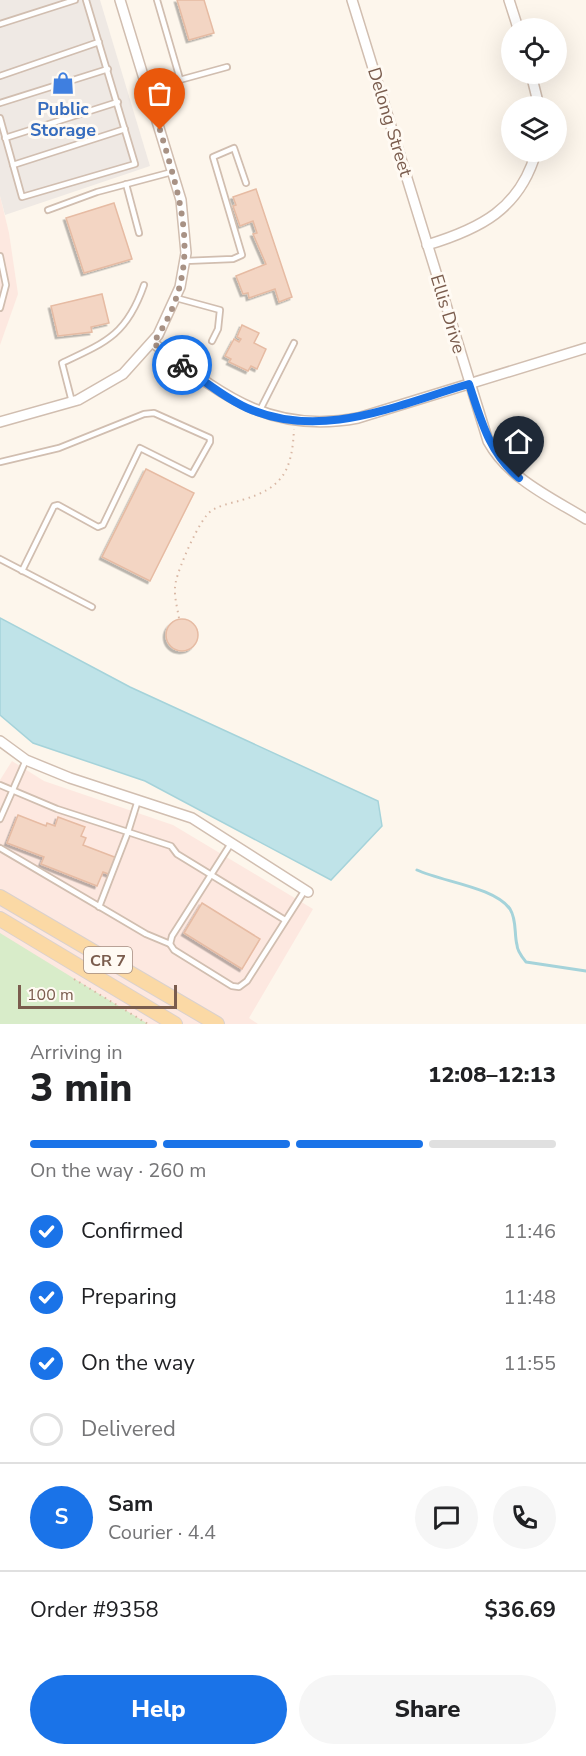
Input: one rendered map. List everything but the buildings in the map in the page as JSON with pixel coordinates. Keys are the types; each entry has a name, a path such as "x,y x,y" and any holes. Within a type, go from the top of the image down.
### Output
{"main road":[{"name":"CR 7","path":"0,897 217,1024"},
{"name":"CR 7","path":"0,919 176,1024"}],"street":[{"path":"0,422 72,402 94,393 123,374 153,343 176,298 185,261 184,218 120,0"},
{"name":"Delong Street","path":"352,0 427,245"},
{"path":"509,0 515,18"},
{"path":"427,245 469,231 498,212 521,186 532,162"},
{"name":"Ellis Drive","path":"427,245 469,384"},
{"path":"153,343 231,399 258,412 295,421 323,423 358,418 586,348"},
{"path":"469,384 488,441 502,462 519,478 586,519"},
{"path":"0,741 26,760 70,778 192,818 230,845 306,891"}],"lane":[{"path":"0,24 75,0"},
{"path":"0,118 21,197 135,164 86,0"},
{"path":"157,0 180,79"},
{"path":"0,76 99,42"},
{"path":"147,89 227,67"},
{"path":"0,103 108,69"},
{"path":"5,138 118,102"},
{"path":"13,165 125,129"},
{"path":"185,261 233,259 242,255 213,158 234,148 246,183"},
{"path":"48,210 126,184 172,172"},
{"path":"126,184 139,233"},
{"path":"0,256 6,285 0,308"},
{"path":"72,402 62,363 108,341 117,334 137,306 144,285"},
{"path":"176,298 220,310 218,329 212,341"},
{"path":"258,412 294,343"},
{"path":"0,462 59,448 144,414 154,413 210,438 192,474 140,448 103,525 98,527 58,505 54,506 22,571"},
{"path":"0,559 92,607"},
{"path":"0,819 26,760"},
{"path":"0,785 11,791 171,846 177,854 285,920"},
{"path":"99,907 138,800"},
{"path":"170,944 172,936 230,845"},
{"path":"0,848 146,934 170,944 174,950 232,986 239,987 247,981 306,891"}],"path":[{"path":"179,618 175,593 176,580 196,534 209,512 269,489 281,481 291,457 295,421"}],"shaded area":[{"name":"Public Storage","path":"0,0 100,0 150,166 5,215 0,196"},
{"path":"0,196 9,233 18,294 0,345"},
{"path":"12,761 44,781 173,825 313,909 249,1018 258,1024 0,1024 0,780"}],"green space":[{"path":"0,933 148,1024 0,1024"}],"water":[{"path":"0,618 130,687 378,801 382,826 331,880 145,781 33,743 0,715"}],"waterway":[{"path":"417,870 480,890 502,902 512,913 518,949 526,962 586,971"}],"way so far":[{"path":"160,130 181,200 186,253 184,270 174,304 153,343 182,365"}],"place":[{"name":"Public Storage","path":"63,83"}],"route":[{"path":"182,365 246,407 263,414 306,422 323,423 358,418 469,384 488,441 502,462 519,478"}]}
